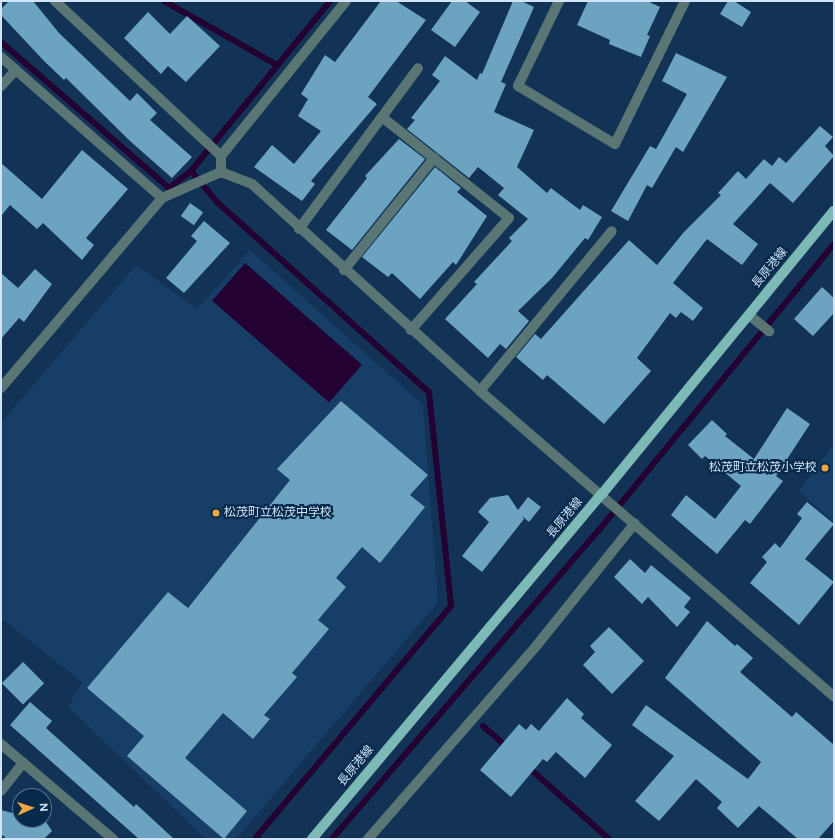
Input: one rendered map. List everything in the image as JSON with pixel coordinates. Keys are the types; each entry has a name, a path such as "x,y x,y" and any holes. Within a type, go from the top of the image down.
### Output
{"main road":[{"name":"長原港線","path":"312,839 602,494 834,211"}],"street":[{"path":"55,1 221,156"},
{"path":"221,172 221,156 346,1"},
{"path":"559,1 518,86 615,144 684,1"},
{"path":"1,57 162,198"},
{"path":"299,229 418,68"},
{"path":"1,86 16,70"},
{"path":"382,117 509,218 411,330"},
{"path":"344,270 434,158"},
{"path":"1,388 162,198 221,172 252,184 344,270 480,391 602,494 834,697"},
{"path":"480,391 612,231"},
{"path":"749,315 769,331"},
{"path":"368,839 537,645 635,523"},
{"path":"1,744 113,839"},
{"path":"1,791 23,763"}],"shaded area":[{"name":"松茂町立松茂中学校","path":"250,250 423,405 438,602 236,839 206,839 68,707 82,682 1,618 1,423 136,265 197,309"},
{"path":"245,263 362,365 329,402 212,301"},
{"name":"松茂町立松茂小学校","path":"834,444 834,522 799,491"}],"building":[{"path":"9,1 33,1 59,33 130,101 137,93 157,113 150,120 192,157 172,178 130,141 66,78 64,80 44,61 1,15 1,9"},
{"path":"381,1 396,1 426,20 368,97 377,104 311,181 315,184 302,201 254,167 272,145 294,164 321,131 298,116 308,99 301,94 325,55 335,62"},
{"path":"452,1 465,1 480,12 455,47 431,30"},
{"path":"513,1 521,1 534,7 501,82 506,84 494,112 534,130 517,167 547,193 551,188 580,210 583,205 602,217 588,240 585,238 552,278 518,311 529,321 506,349 500,344 488,358 445,319 477,284 474,282 512,241 509,238 528,219 498,195 504,188 478,167 469,178 407,129 415,120 411,118 440,81 432,75 445,56 477,80 480,73 482,74"},
{"path":"588,1 647,1 660,7 647,35 650,36 641,57 609,44 610,40 577,25"},
{"path":"728,1 734,1 751,12 742,27 720,14"},
{"path":"148,12 170,34 187,16 220,46 186,82 168,66 161,74 124,38"},
{"path":"676,53 727,77 683,152 676,147 652,188 647,185 628,221 611,211 650,146 656,149 687,94 662,81"},
{"path":"820,126 833,137 825,146 834,156 793,203 770,183 733,224 758,244 742,265 707,239 673,283 703,308 693,321 681,312 676,318 670,313 637,358 651,371 604,424 547,375 543,380 516,357 535,334 541,339 629,240 657,265 684,232 721,195 718,193 738,171 746,179 764,159 772,166 779,157 786,163"},
{"path":"399,139 425,159 352,250 326,230 367,178 365,176"},
{"path":"82,150 128,189 86,238 94,245 82,260 43,223 37,229 10,205 1,216 1,163 42,199"},
{"path":"435,167 461,188 457,192 487,216 456,265 453,262 420,299 392,273 388,277 362,257"},
{"path":"190,203 203,212 194,225 181,216"},
{"path":"204,221 230,243 184,293 166,278 197,241 191,236"},
{"path":"35,269 52,284 24,322 19,318 1,339 1,273 18,288"},
{"path":"822,287 834,298 834,313 813,336 794,319"},
{"path":"341,401 428,475 410,495 425,507 380,563 362,547 336,578 346,587 318,620 329,629 292,673 297,677 264,715 270,719 253,739 223,713 185,758 247,811 224,839 127,756 144,736 87,688 168,592 188,608 290,480 277,469"},
{"path":"787,408 810,424 776,476 783,481 750,524 745,520 717,554 671,515 686,495 715,519 741,486 705,456 702,459 688,445 712,420 727,434 725,436 754,459"},
{"path":"508,495 518,510 528,497 541,507 529,522 522,516 524,519 482,572 462,556 489,522 478,512 490,498"},
{"path":"807,502 834,524 805,559 834,582 799,625 750,583 767,562 762,557 775,543 780,548 802,518 797,514"},
{"path":"630,559 645,573 651,565 691,598 684,607 690,612 677,627 648,597 642,604 614,577"},
{"path":"707,621 735,646 737,644 753,658 740,672 792,717 796,712 834,745 834,821 818,839 798,839 759,806 738,828 717,808 722,802 696,779 659,821 635,801 674,756 632,725 646,705 748,779 761,762 665,678"},
{"path":"609,627 644,661 612,694 583,665 595,652 590,646"},
{"path":"23,662 44,683 23,704 2,683"},
{"path":"567,698 584,714 581,718 612,745 585,778 556,752 547,762 543,759 511,797 480,770 519,724 526,730 531,724 539,731"},
{"path":"30,702 52,721 46,728 134,807 136,804 174,839 139,839 10,725"},
{"path":"1,810 12,813 12,828 50,828 52,831 44,839 7,839 1,834"}],"waterway":[{"path":"164,1 277,65"},
{"path":"191,171 330,1"},
{"path":"1,42 169,188 191,171 218,203 429,392 451,606 255,839"},
{"path":"332,839 599,530 834,244"},
{"path":"483,726 508,748"},
{"path":"528,767 609,839"}],"place":[{"name":"松茂町立松茂小学校","path":"825,468"},
{"name":"松茂町立松茂中学校","path":"216,513"}]}
